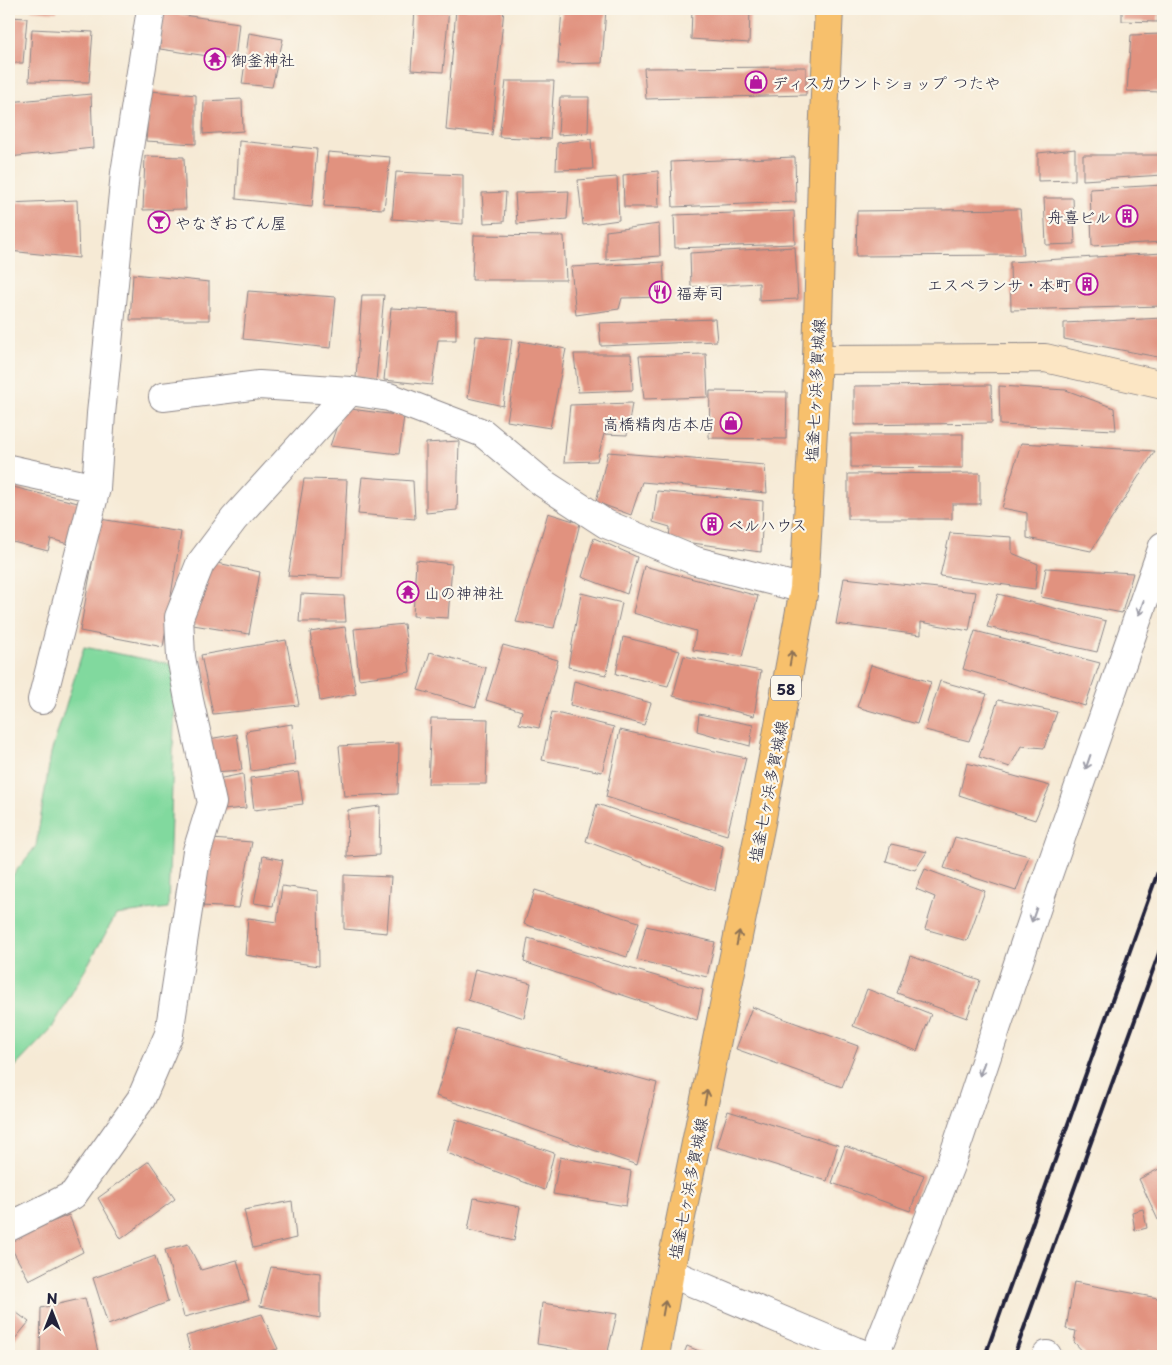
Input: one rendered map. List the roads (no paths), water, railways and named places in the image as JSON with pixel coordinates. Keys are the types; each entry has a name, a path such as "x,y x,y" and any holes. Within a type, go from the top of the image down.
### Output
{"main road":[{"name":"塩釜七ヶ浜多賀城線","path":"655,1356 670,1272 761,822 804,589 817,360 823,138 829,9"}],"street":[{"path":"42,700 96,488 102,404 125,173 151,9"},
{"path":"817,360 1045,358 1163,385"},
{"path":"164,398 259,385 350,391 389,397 483,433 543,483 606,524 696,561 804,589"},
{"path":"9,1227 73,1195 141,1100 169,1034 197,851 212,803 181,657 179,617 200,564 205,557 234,519 350,391"},
{"path":"9,469 96,488"},
{"path":"670,1272 855,1351 869,1356 877,1350 950,1163 1163,546"}],"railway":[{"path":"985,1356 1163,858"},
{"path":"1014,1356 1163,942"}],"place":[{"name":"御釜神社","path":"215,59"},
{"name":"ディスカウントショップ つたや","path":"756,82"},
{"name":"舟喜ビル","path":"1127,216"},
{"name":"やなぎおでん屋","path":"159,222"},
{"name":"エスペランサ・本町","path":"1087,284"},
{"name":"福寿司","path":"660,292"},
{"name":"高橋精肉店本店","path":"731,423"},
{"name":"ベルハウス","path":"712,524"},
{"name":"山の神神社","path":"408,592"}]}
